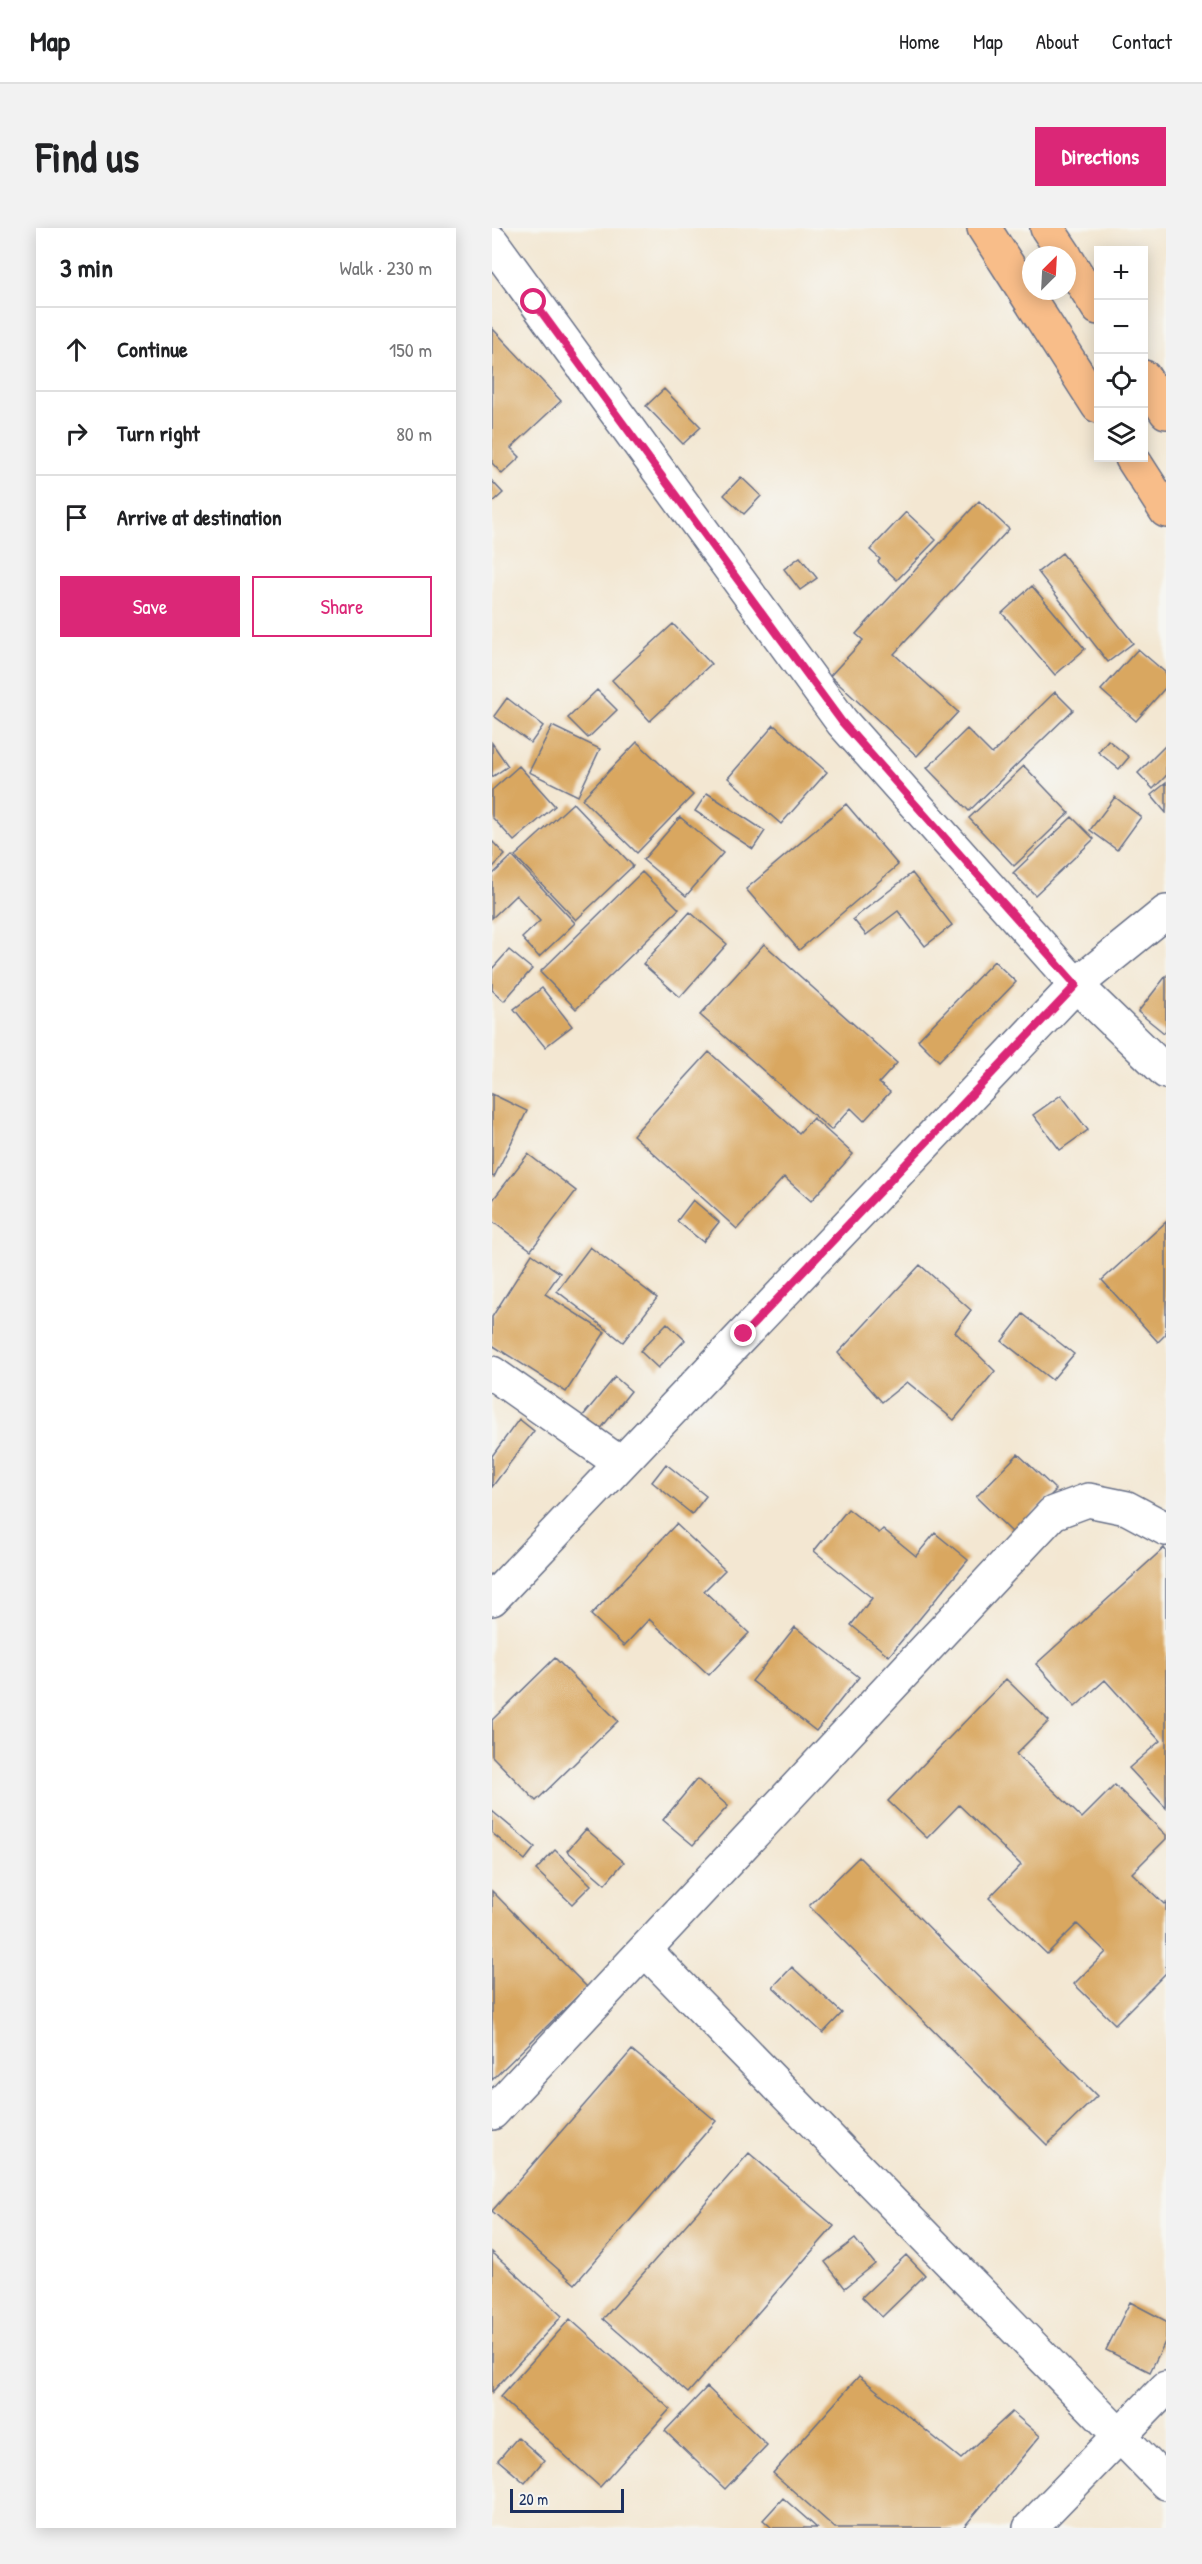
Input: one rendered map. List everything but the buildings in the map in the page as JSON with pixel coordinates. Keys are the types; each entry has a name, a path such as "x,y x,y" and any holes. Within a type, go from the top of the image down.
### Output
{"highway":[{"path":"984,228 1094,400"},
{"path":"1047,228 1059,246"},
{"path":"1076,273 1094,302"},
{"path":"1148,385 1166,412"},
{"path":"1135,462 1166,511"}],"street":[{"path":"492,242 842,722 1076,985 1166,1072"},
{"path":"492,1599 1076,985 1166,912"},
{"path":"492,1373 620,1463"},
{"path":"492,2113 1053,1513 1088,1500 1127,1508 1166,1529"},
{"path":"645,1950 1166,2483"},
{"path":"1030,2528 1166,2388"}],"route":[{"path":"534,302 842,722 1076,985 744,1334"}]}
